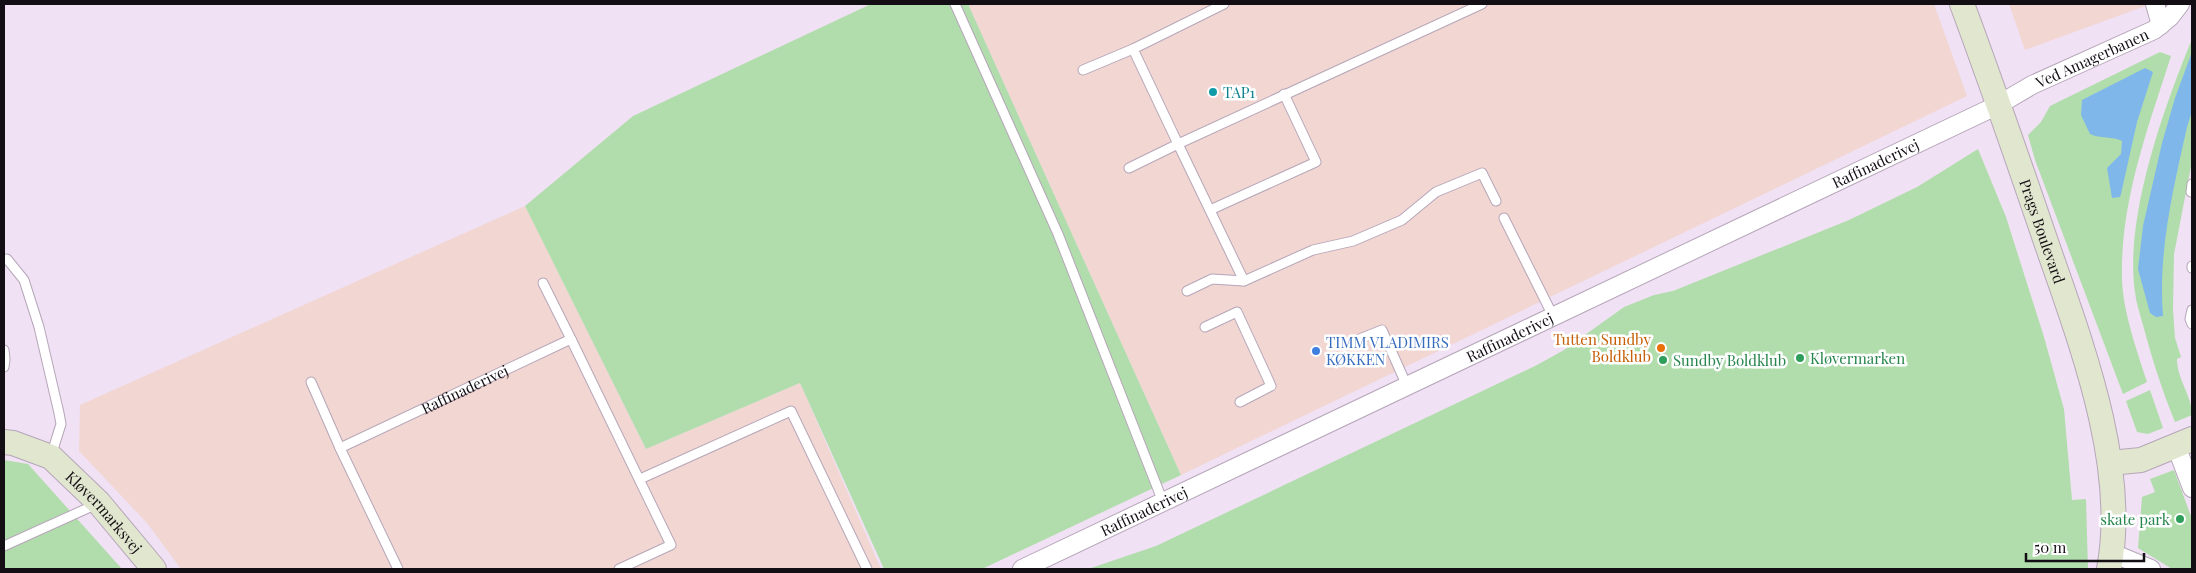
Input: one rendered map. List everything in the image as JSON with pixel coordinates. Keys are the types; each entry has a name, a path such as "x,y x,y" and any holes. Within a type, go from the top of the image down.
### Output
{"street":[{"name":"Prags Boulevard","path":"1962,4 2062,289 2098,400 2110,463 2113,510 2111,561"},
{"path":"2155,4 2162,25"},
{"name":"Ved Amagerbanen","path":"1998,104 2032,85 2154,30 2162,25 2180,4"},
{"name":"Raffinaderivej","path":"1022,569 1998,104"},
{"path":"4,442 13,443 51,457"},
{"path":"2110,463 2141,460 2184,442 2192,488"},
{"name":"Kløvermarksvej","path":"51,457 99,503 154,569"},
{"path":"2111,561 2151,569"}],"lane":[{"path":"956,4 1058,234 1163,502"},
{"path":"1082,70 1133,49 1224,4"},
{"path":"1129,168 1284,94 1482,4"},
{"path":"1133,49 1244,280"},
{"path":"1210,210 1316,162 1284,94"},
{"path":"1187,291 1212,279 1244,280 1313,250 1353,241 1402,220 1436,192 1482,173 1496,201"},
{"path":"1504,218 1553,316"},
{"path":"4,260 7,259 24,280 40,327 61,424 51,457"},
{"path":"543,283 671,545 619,569"},
{"path":"2192,310 2190,319 2192,324"},
{"path":"1205,327 1237,312 1271,386 1240,402"},
{"path":"1357,340 1382,330 1407,386"},
{"name":"Raffinaderivej","path":"340,448 571,339"},
{"path":"4,350 4,368"},
{"path":"311,382 340,448 398,569"},
{"path":"640,480 791,411 867,569"},
{"path":"4,546 99,503"}],"shaded area":[{"path":"968,4 1934,4 1967,96 1181,475"},
{"path":"2009,4 2147,4 2148,5 2025,50"},
{"path":"525,206 646,449 800,383 881,569 181,569 147,523 79,451 80,405"}],"green space":[{"path":"871,4 968,4 1181,475 982,569 884,569 800,383 646,449 525,206 633,116"},
{"path":"2192,39 2192,161 2174,254 2173,309 2175,338 2181,357 2177,359 2178,366 2190,401 2192,415 2175,422 2157,374 2138,308 2133,263 2135,231 2149,163 2170,97"},
{"path":"2160,52 2171,56 2137,166 2126,222 2123,250 2122,279 2125,305 2147,382 2123,394 2035,160 2028,135 2041,122 2050,106"},
{"name":"Kløvermarken","path":"1978,149 2006,217 2044,337 2064,409 2072,500 2086,499 2088,569 1088,569 1156,546 1537,365 1564,350 1624,307 1654,295 1673,291 1849,220 1917,187"},
{"path":"2150,390 2163,428 2148,434 2137,432 2126,401"},
{"path":"4,460 28,464 122,569 4,569"},
{"path":"2174,470 2192,519 2192,569 2172,569 2138,548 2142,497 2155,492 2150,479"}],"water":[{"path":"2192,52 2192,111 2168,221 2163,268 2163,316 2156,317 2150,313 2138,269 2143,226 2162,143 2175,98"},
{"path":"2145,68 2153,72 2137,122 2121,194 2120,197 2112,198 2107,168 2121,154 2122,141 2090,134 2081,115 2082,100"}],"place":[{"name":"TAP1","path":"1213,92"},
{"name":"Tutten Sundby Boldklub","path":"1661,348"},
{"name":"TIMM VLADIMIRS KØKKEN","path":"1316,351"},
{"name":"Kløvermarken","path":"1800,358"},
{"name":"Sundby Boldklub","path":"1663,360"},
{"name":"skate park","path":"2180,519"}]}
